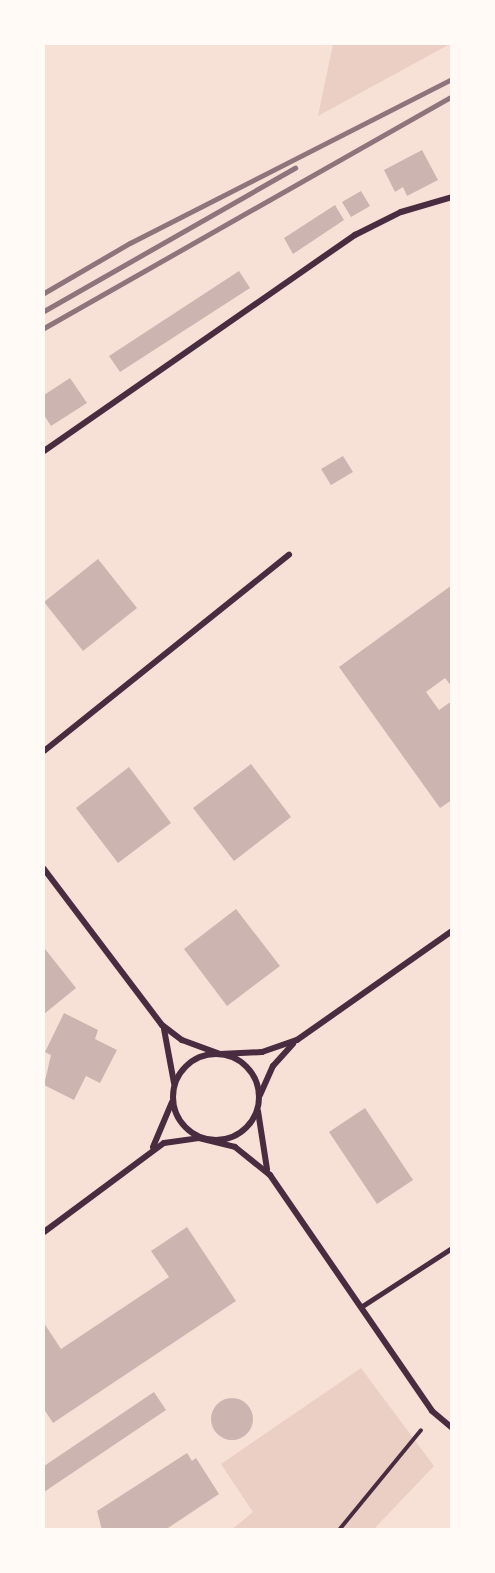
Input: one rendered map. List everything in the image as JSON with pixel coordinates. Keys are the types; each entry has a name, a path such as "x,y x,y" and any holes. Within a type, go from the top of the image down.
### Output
{"street":[{"path":"44,451 355,235 392,216 452,197"},
{"path":"44,751 289,555"},
{"path":"44,868 162,1025 182,1040 220,1054 250,1070 259,1101 259,1137 270,1175"},
{"path":"44,1232 151,1150 183,1138 212,1140 245,1128 273,1066 297,1040 452,931"},
{"path":"162,1025 173,1056 174,1092 183,1124 212,1140 242,1150 270,1175 432,1411 452,1428"},
{"path":"151,1150 168,1119 174,1092 191,1062 220,1054 262,1052 297,1040"}],"lane":[{"path":"361,1307 452,1248"}],"path":[{"path":"339,1530 422,1430"}],"shaded area":[{"path":"333,44 450,44 318,116"},
{"path":"361,1368 434,1466 374,1529 231,1530 253,1512 221,1464"}],"building":[{"path":"422,150 438,180 407,196 403,187 395,192 384,170"},
{"path":"361,191 370,206 351,217 342,202"},
{"path":"335,205 344,220 293,254 284,238"},
{"path":"239,271 250,288 120,372 109,356"},
{"path":"70,378 87,403 51,426 44,415 44,395"},
{"path":"343,456 353,472 331,485 321,469"},
{"path":"98,559 137,608 83,651 44,602"},
{"path":"452,585 452,687 445,678 426,692 439,710 452,701 452,800 440,808 339,667"},
{"path":"251,764 291,817 234,861 193,808"},
{"path":"129,767 171,823 118,863 76,808"},
{"path":"236,909 280,966 227,1006 184,949"},
{"path":"44,950 76,988 44,1014"},
{"path":"64,1013 98,1030 95,1039 117,1050 100,1083 86,1076 74,1100 44,1085 51,1055 45,1052"},
{"path":"365,1108 413,1180 377,1204 329,1132"},
{"path":"187,1227 236,1301 53,1423 44,1409 44,1323 61,1349 169,1277 151,1251"},
{"path":"154,1392 166,1410 44,1492 44,1466"},
{"path":"232,1398 247,1404 253,1419 247,1434 232,1440 217,1434 211,1419 217,1404"},
{"path":"187,1453 192,1461 196,1458 219,1494 165,1530 102,1530 97,1511"}],"railway":[{"path":"44,293 130,243 452,79"},
{"path":"44,328 452,96"},
{"path":"44,311 295,168"}]}
